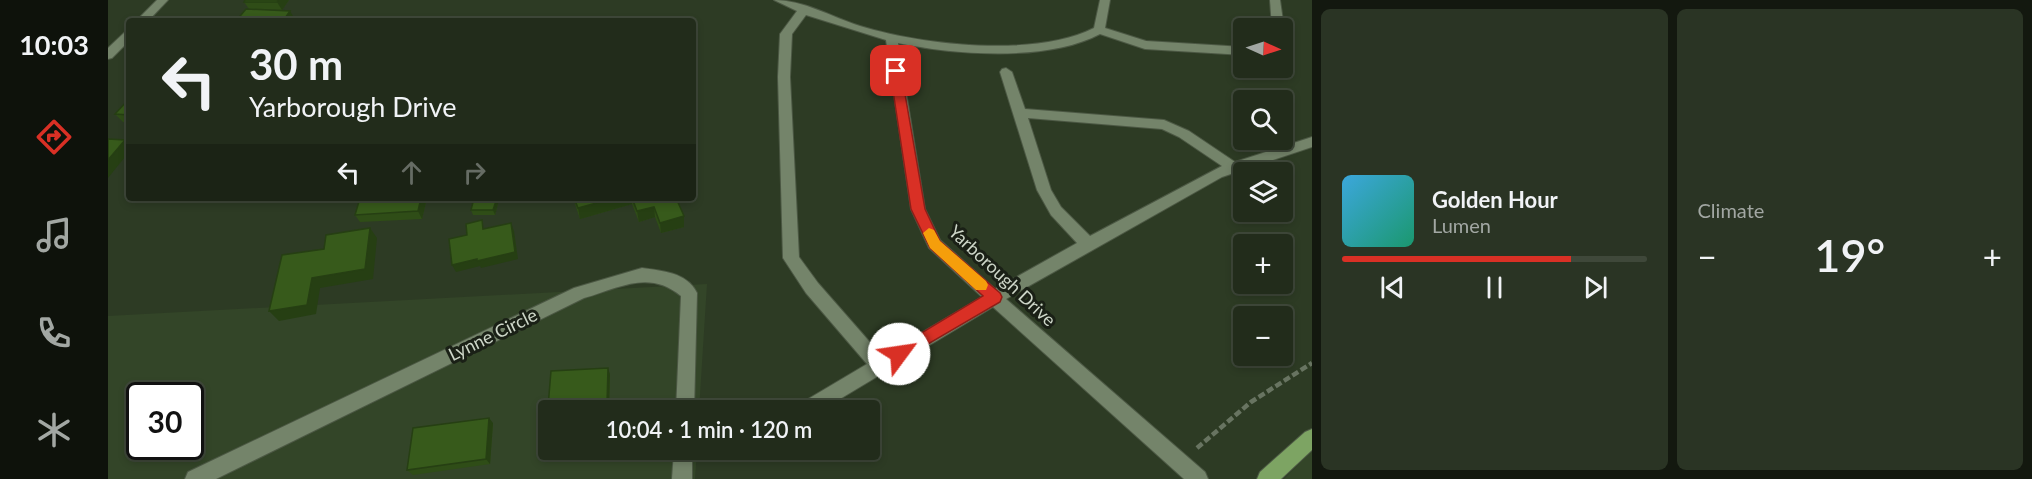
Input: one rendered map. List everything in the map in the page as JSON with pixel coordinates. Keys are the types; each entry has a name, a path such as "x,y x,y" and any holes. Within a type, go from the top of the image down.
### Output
{"main road":[{"path":"1270,478 1312,438"}],"street":[{"path":"145,18 163,0"},
{"path":"779,0 891,38 986,48 1047,46 1077,41 1100,30 1145,45 1233,50"},
{"path":"1100,30 1105,0"},
{"path":"1275,0 1277,18"},
{"path":"804,10 786,34 784,77 791,258 812,288 880,366"},
{"path":"108,55 126,37"},
{"name":"Yarborough Drive","path":"891,38 918,209 934,244 1198,479"},
{"path":"1006,72 1044,190 1056,211 1088,243"},
{"path":"1020,113 1164,125 1184,134 1233,167"},
{"path":"1252,162 1312,142"},
{"path":"823,400 1088,243 1218,173 1233,168"},
{"name":"Lynne Circle","path":"195,479 580,293 642,274 672,279 689,293 685,400"},
{"path":"682,479 683,460"}],"path":[{"path":"1179,463 1251,402 1312,363"}],"shaded area":[{"path":"707,284 700,400 538,400 538,460 696,460 695,479 108,479 108,316"},
{"path":"1312,450 1312,479 1284,479"}],"building":[{"path":"245,0 278,0 277,2 244,2"},
{"path":"246,9 290,11 285,18 238,18"},
{"path":"126,102 126,115 115,114"},
{"path":"108,139 125,140 108,160"},
{"path":"359,201 420,201 418,211 355,215"},
{"path":"473,201 496,201 493,210 471,210"},
{"path":"575,201 604,201 578,208"},
{"path":"633,201 677,201 684,216 660,223 654,207 637,211"},
{"path":"482,220 483,229 511,223 515,252 452,265 449,239 467,235 466,224"},
{"path":"370,228 365,269 312,278 307,305 269,311 282,255 324,249 326,235"},
{"path":"608,368 607,400 549,400 551,371"},
{"path":"489,418 486,459 407,470 413,428"}],"slow traffic":[{"path":"929,233 934,244 981,285"}],"route":[{"path":"896,71 918,209 934,244 994,297 899,354"}]}
